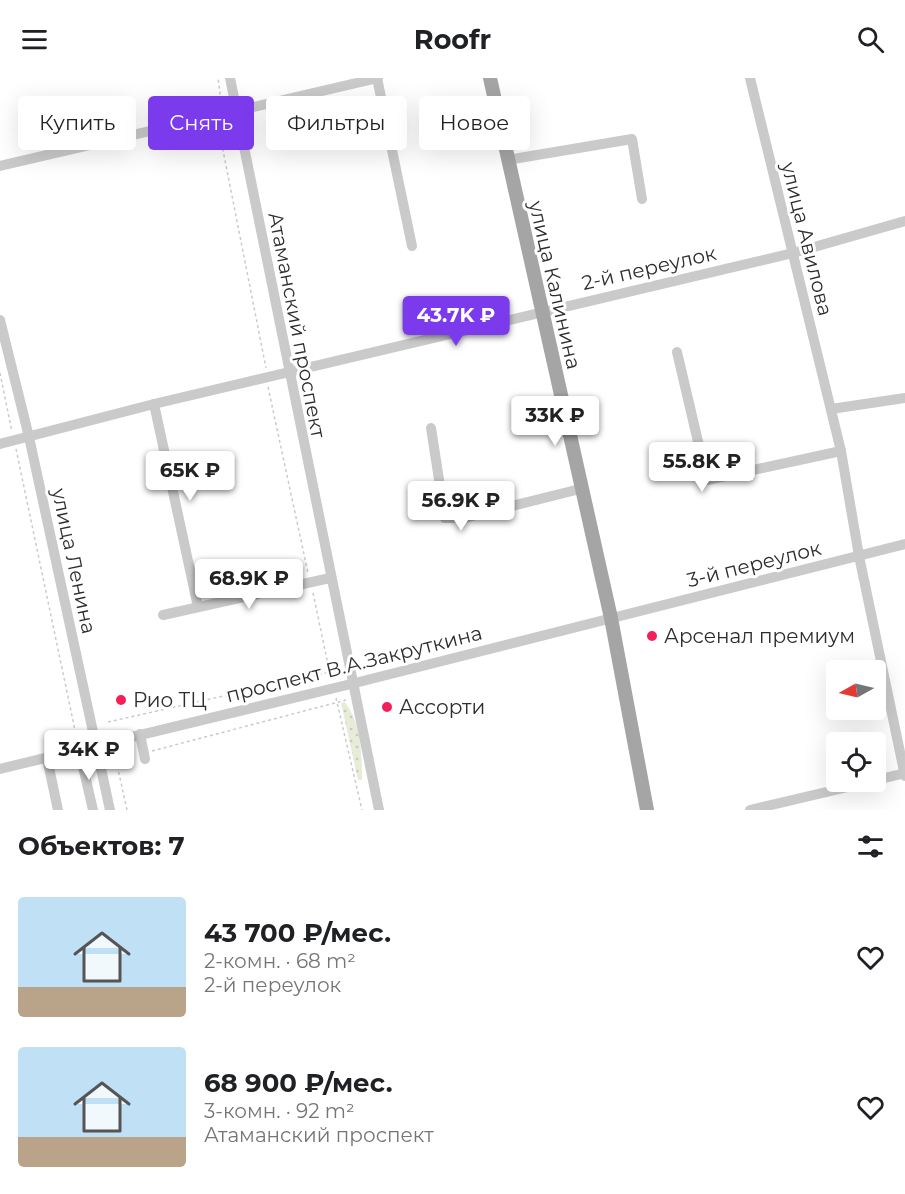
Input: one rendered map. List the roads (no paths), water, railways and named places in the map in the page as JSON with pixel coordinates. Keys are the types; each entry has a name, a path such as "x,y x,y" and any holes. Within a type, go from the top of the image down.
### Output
{"main road":[{"name":"улица Калинина","path":"490,78 580,489 611,618 647,810"}],"street":[{"name":"Атаманский проспект","path":"230,78 233,96"},
{"path":"254,104 335,83 377,78 412,246"},
{"name":"улица Авилова","path":"750,78 841,451 859,556 905,774"},
{"path":"0,166 148,130"},
{"path":"507,160 632,139 642,199"},
{"name":"Атаманский проспект","path":"243,150 351,684 379,810"},
{"name":"2-й переулок","path":"0,444 154,404 793,253 905,222"},
{"name":"улица Ленина","path":"0,320 29,437 110,810"},
{"path":"677,352 707,480 841,451"},
{"path":"831,409 905,398"},
{"path":"154,404 198,607"},
{"path":"431,428 445,518 464,518 580,489"},
{"name":"3-й переулок","path":"611,618 905,544"},
{"path":"163,615 330,578"},
{"name":"проспект В.А.Закруткина","path":"0,769 611,618"},
{"path":"140,734 145,756"},
{"path":"46,758 58,810"},
{"path":"81,758 93,810"},
{"path":"886,778 905,774"},
{"path":"750,810 826,792"}],"place":[{"name":"Арсенал премиум","path":"652,636"},
{"name":"Рио ТЦ","path":"121,700"},
{"name":"Ассорти","path":"387,707"}]}
